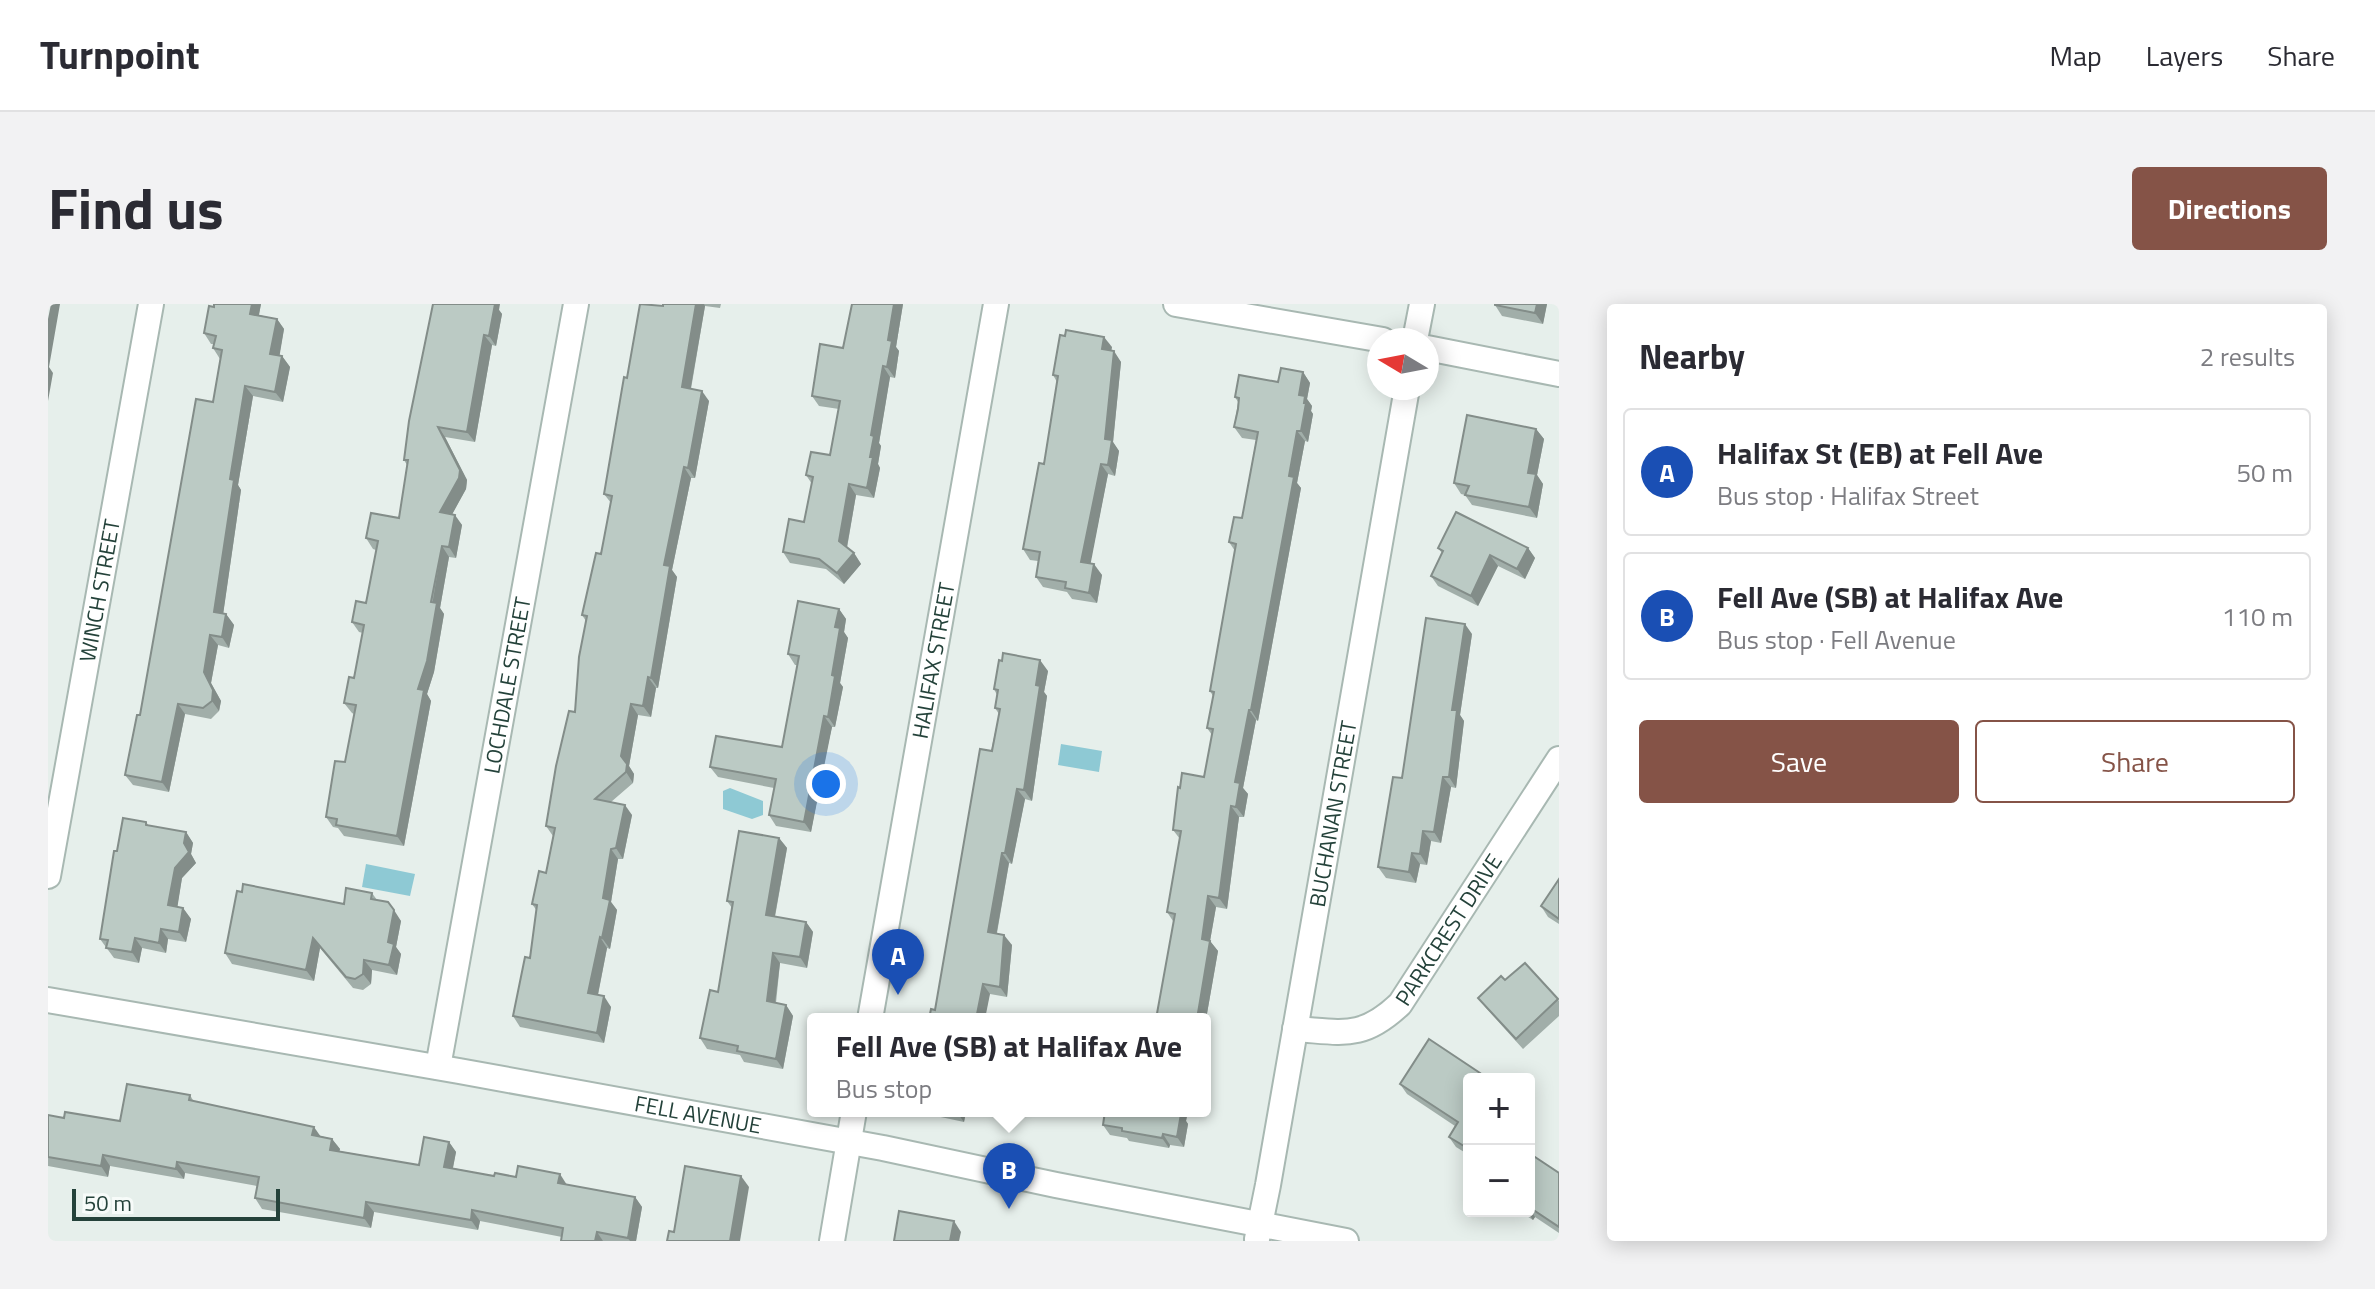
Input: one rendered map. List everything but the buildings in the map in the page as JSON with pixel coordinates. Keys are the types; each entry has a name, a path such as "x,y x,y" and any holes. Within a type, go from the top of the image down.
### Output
{"street":[{"name":"WINCH STREET","path":"48,876 151,304"},
{"name":"LOCHDALE STREET","path":"438,1067 576,304"},
{"name":"HALIFAX STREET","path":"871,1013 996,304"},
{"path":"1176,304 1367,337"},
{"path":"1417,328 1422,304"},
{"path":"1439,350 1559,374"},
{"name":"BUCHANAN STREET","path":"1258,1233 1405,400"},
{"name":"PARKCREST DRIVE","path":"1295,1029 1361,1031 1382,1021 1400,1004 1559,759"},
{"name":"FELL AVENUE","path":"48,1000 849,1142 1258,1233 1346,1241"},
{"path":"832,1241 853,1117"}],"water":[{"path":"1061,744 1102,751 1099,772 1058,765"},
{"path":"730,788 763,801 763,815 752,819 723,809 723,791"},
{"path":"366,864 415,874 410,896 362,887"}],"place":[{"name":"Halifax St (EB) at Fell Ave","path":"898,995"},
{"name":"Fell Ave (SB) at Halifax Ave","path":"1009,1209"}]}
